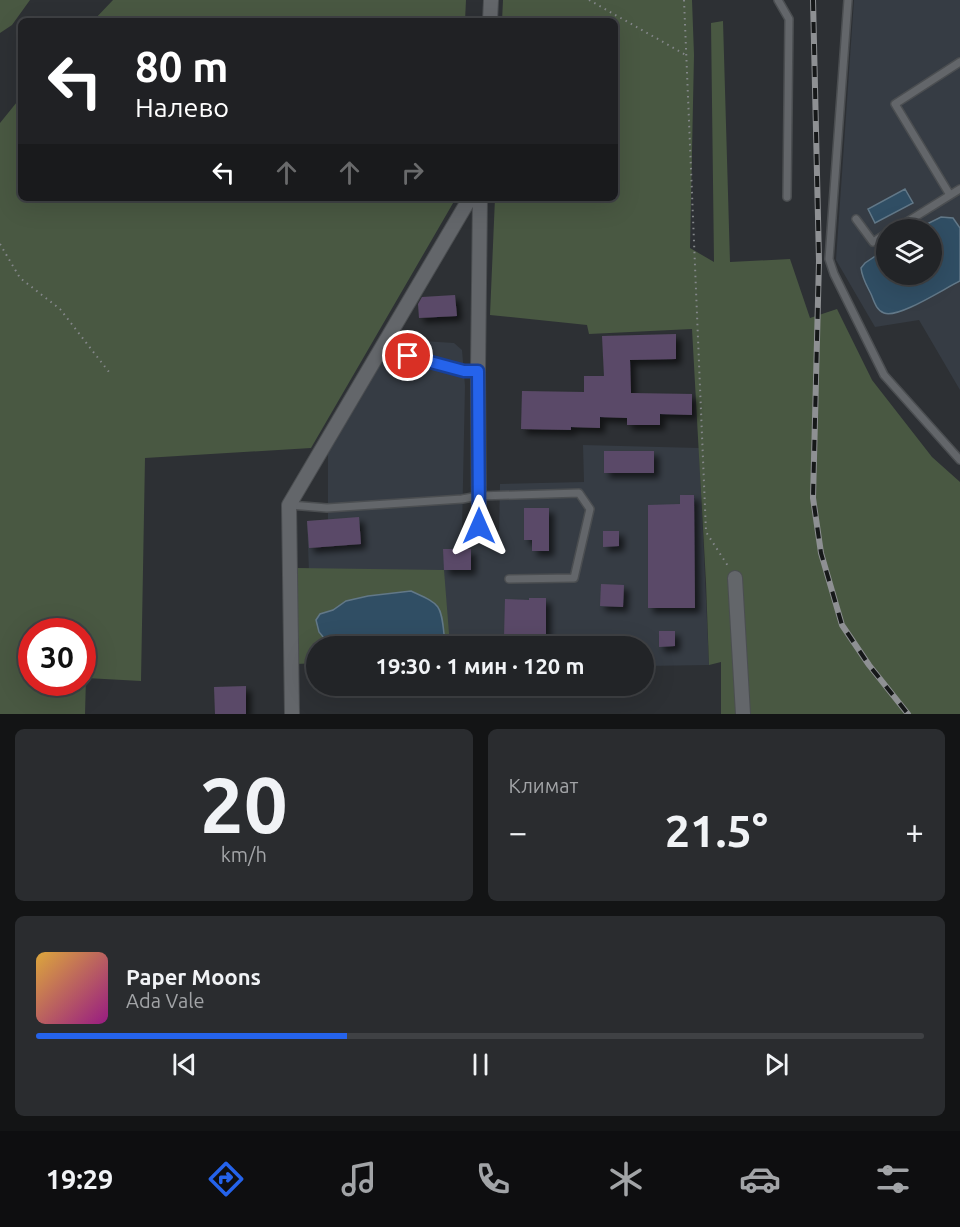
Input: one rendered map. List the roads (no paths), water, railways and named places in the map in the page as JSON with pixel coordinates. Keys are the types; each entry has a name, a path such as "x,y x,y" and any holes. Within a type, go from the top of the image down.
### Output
{"street":[{"path":"490,18 491,0"},
{"path":"292,714 289,505 468,201"},
{"path":"479,526 480,201"},
{"path":"735,578 743,714"}],"lane":[{"path":"778,0 789,19 787,197"},
{"path":"848,0 829,259 834,274 884,375 960,460"},
{"path":"951,195 895,104 960,63"},
{"path":"912,219 960,189"},
{"path":"856,219 873,242 876,240"},
{"path":"408,356 464,371 478,371"},
{"path":"289,505 327,508 479,496 579,493 590,509 574,578 509,579"}],"water":[{"path":"905,189 913,203 883,219 876,219 875,223 868,209"},
{"path":"953,218 960,228 960,281 900,312 891,314 881,312 874,302 861,268 876,256 876,285 942,285 942,219 937,219"},
{"path":"411,591 428,599 440,610 444,634 442,636 322,636 319,632 316,620 320,614 333,610 346,601"}],"railway":[{"path":"813,0 819,261 813,498 821,553 842,625 869,665 908,714"}]}
